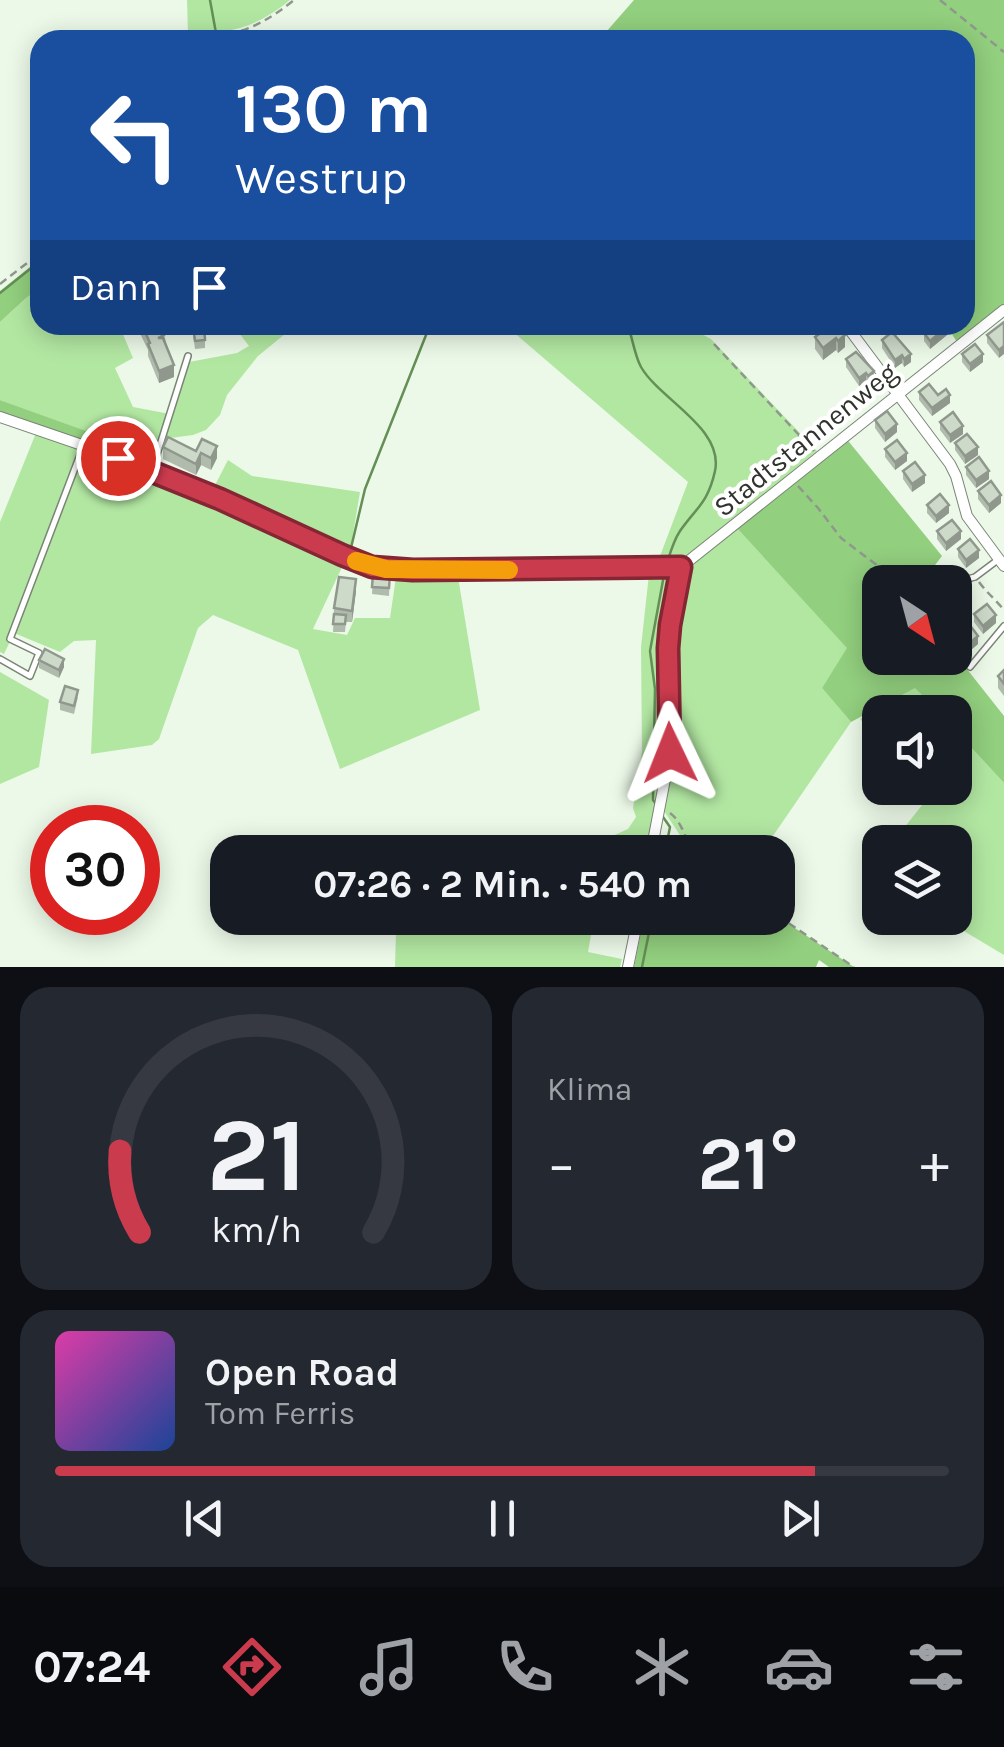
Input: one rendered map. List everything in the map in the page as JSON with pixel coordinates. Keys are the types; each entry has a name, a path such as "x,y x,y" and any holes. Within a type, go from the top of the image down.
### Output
{"street":[{"name":"Stadtstannenweg","path":"975,333 1004,310"},
{"path":"854,335 950,464 968,516 1001,563"},
{"name":"Stadtstannenweg","path":"681,567 972,335"},
{"path":"0,417 152,470 342,555 386,569 681,567 669,636 670,753 655,835"},
{"path":"628,967 635,935"}],"lane":[{"path":"152,470 188,356"},
{"path":"0,659 30,676 39,653 10,639 83,445"},
{"path":"972,578 1001,563"},
{"path":"972,665 1004,626"}],"path":[{"path":"245,30 260,25 294,0"},
{"path":"940,0 1004,52"},
{"path":"0,284 30,261"},
{"path":"714,344 819,456"},
{"path":"790,478 841,538 877,565"},
{"path":"975,577 1004,610"},
{"path":"660,806 679,820 684,835"},
{"path":"795,927 854,967"}],"green space":[{"path":"187,0 290,0 243,27 188,30"},
{"path":"634,0 1004,0 1004,304 975,327 975,30 608,30"},
{"path":"30,267 30,295 0,322 0,291"},
{"path":"30,295 30,335 123,335 133,358 115,368 133,407 170,414 189,362 237,353 249,346 241,335 284,335 258,356 206,430 163,439 154,466 112,450 110,440 0,400 0,322"},
{"path":"517,335 704,335 817,451 680,562 657,564 688,482"},
{"path":"0,400 111,440 111,449 103,458 0,420"},
{"path":"36,433 148,474 343,565 313,629 347,635 355,618 390,618 396,577 458,577 480,710 340,769 298,650 213,615 198,628 159,739 152,745 91,754 96,640 74,641 60,652 14,633 4,654 0,652 0,522"},
{"path":"845,437 942,556 935,565 862,565 862,675 972,675 1004,716 1004,783 972,748 972,695 922,695 915,688 902,695 862,695 862,716 851,722 822,688 847,648 735,526"},
{"path":"228,460 252,476 360,492 350,552 212,491"},
{"path":"735,526 848,648 822,688 851,722 774,835 680,835 664,811 673,754 673,625 689,566"},
{"path":"649,574 662,575 672,586 664,621 665,755 656,811 650,835 615,835 628,829 636,817 633,808 642,752 641,647"},
{"path":"0,672 49,700 39,767 0,784"},
{"path":"915,687 923,695 901,695"},
{"path":"972,748 1004,783 1004,955 970,935 972,825 906,825 922,805 972,805"},
{"path":"795,928 854,967 829,967 819,960 816,967 634,967 641,935 795,935"},
{"path":"396,935 591,935 588,952 622,959 620,967 395,967"}],"building":[{"path":"1004,322 1004,346 999,350 987,335"},
{"path":"146,335 164,335 158,338 163,338 174,365 159,371"},
{"path":"818,335 845,335 823,348 815,337"},
{"path":"895,335 911,354 895,360 882,340"},
{"path":"975,344 983,354 970,364 962,354"},
{"path":"856,352 874,371 868,376 866,373 859,378 846,359"},
{"path":"929,384 938,395 946,389 950,395 932,408 919,392"},
{"path":"887,411 897,424 885,434 875,420"},
{"path":"953,412 963,426 950,435 940,422"},
{"path":"967,434 978,447 965,456 955,443"},
{"path":"168,437 196,451 202,439 217,446 211,458 201,453 196,464 163,447"},
{"path":"897,440 907,453 895,462 885,449"},
{"path":"979,457 989,471 976,480 966,467"},
{"path":"915,462 925,475 912,484 903,471"},
{"path":"991,481 1001,495 989,505 978,491"},
{"path":"940,494 949,505 936,516 927,505"},
{"path":"952,520 961,531 946,543 937,531"},
{"path":"970,539 979,550 966,560 958,549"},
{"path":"373,574 390,575 389,588 372,587"},
{"path":"339,577 356,579 352,611 334,608"},
{"path":"987,604 996,615 983,626 974,614"},
{"path":"334,614 346,615 345,624 333,624"},
{"path":"45,649 64,659 59,670 39,660"},
{"path":"65,686 78,690 74,706 60,702"}],"waterway":[{"path":"210,0 215,30"},
{"path":"0,293 30,269"},
{"path":"350,552 365,489 426,335"},
{"path":"631,335 641,367 701,428 715,456 709,491 678,534 668,560"},
{"path":"656,804 655,689 650,651 664,575"},
{"path":"663,817 670,827 668,835"},
{"path":"642,967 649,935"}],"slow traffic":[{"path":"356,561 386,569 509,570"}],"route":[{"path":"118,458 372,567 681,567 668,648 670,753"}]}
